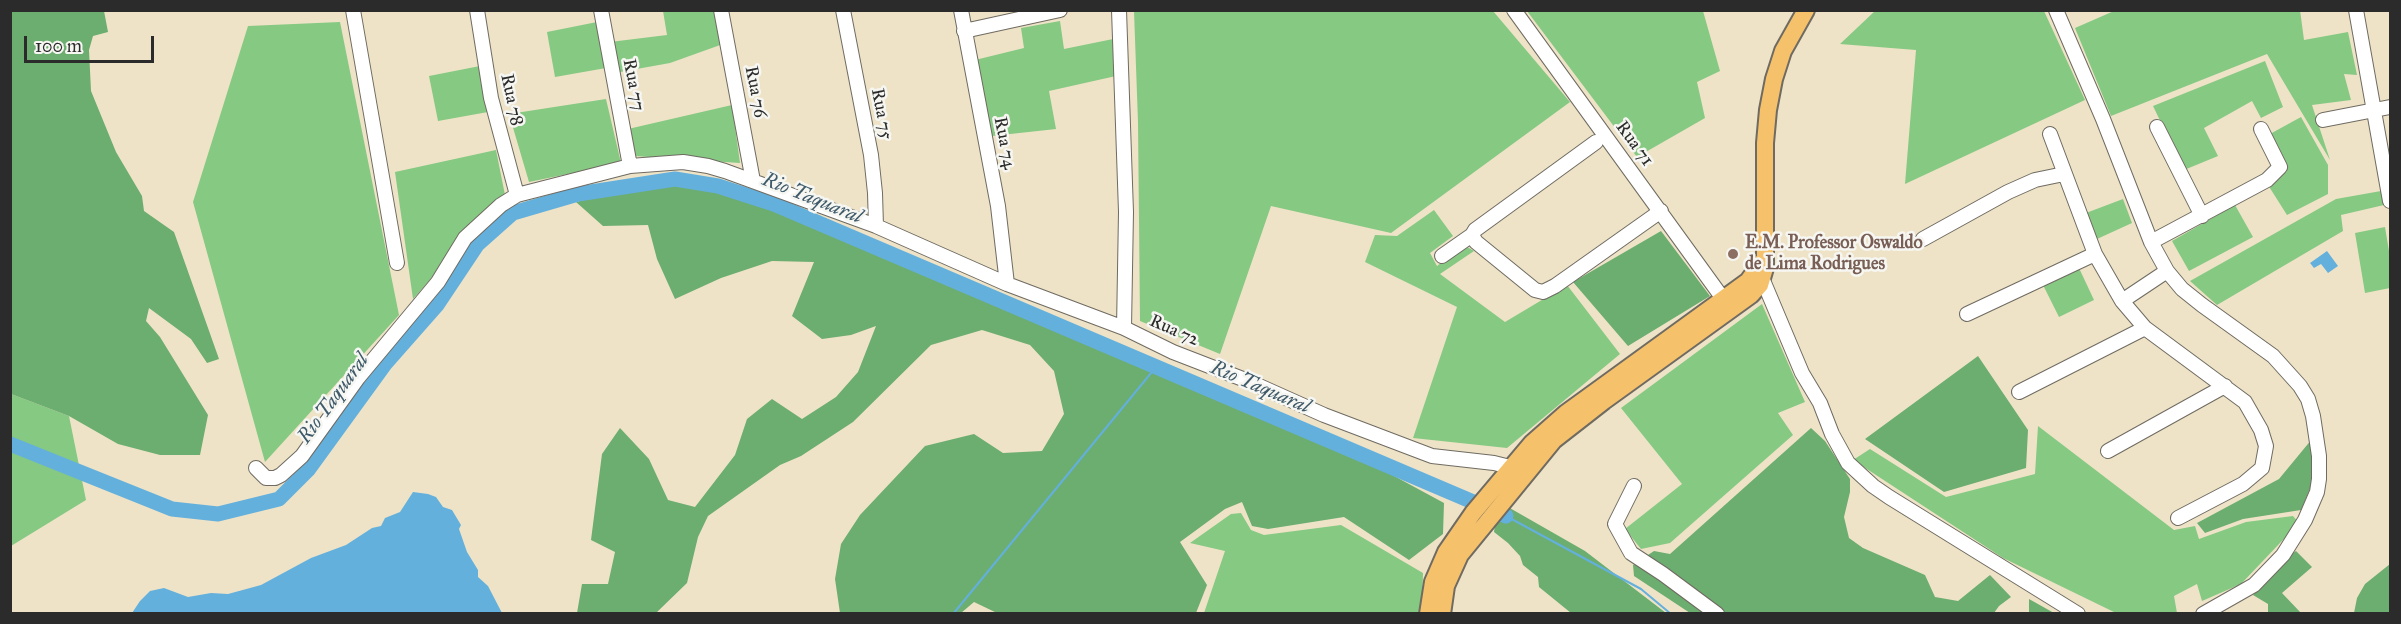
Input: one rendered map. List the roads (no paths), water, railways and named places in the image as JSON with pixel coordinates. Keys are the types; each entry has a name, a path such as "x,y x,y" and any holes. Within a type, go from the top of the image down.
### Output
{"main road":[{"path":"1428,614 1438,567 1501,491 1562,433 1758,288 1765,268 1765,143 1768,110 1774,79 1784,51 1806,10"},
{"path":"1501,491 1510,467 1540,435 1566,413 1752,278 1765,254"},
{"path":"1442,614 1446,586 1480,517"}],"street":[{"path":"353,10 397,263"},
{"name":"Rua 78","path":"477,10 491,98 517,195"},
{"name":"Rua 77","path":"601,10 630,166"},
{"name":"Rua 76","path":"721,10 753,181"},
{"name":"Rua 75","path":"843,10 871,155 876,226"},
{"name":"Rua 74","path":"961,10 998,206 1006,284"},
{"path":"964,31 1060,10"},
{"name":"Rua 72","path":"1119,10 1126,201 1124,328 1173,352 1248,381 1324,415 1432,456 1510,467"},
{"name":"Rua 71","path":"1514,10 1724,300"},
{"path":"2056,10 2103,119 2151,242 2167,271 2182,289 2247,336 2289,372 2308,399 2318,446 2319,479 2317,492 2305,520 2283,555 2254,585 2204,614"},
{"path":"2356,10 2391,201"},
{"path":"2323,120 2391,106"},
{"path":"2157,127 2202,216"},
{"path":"2151,242 2267,180 2280,167 2261,129"},
{"path":"2050,134 2095,254 2122,301 2145,328 2245,402 2261,430 2266,446 2262,468 2242,484 2178,518"},
{"path":"1442,256 1596,142"},
{"path":"256,468 266,478 275,478 302,456 358,378 433,290 465,238 492,213 517,195 630,166 673,162 697,163 753,181 823,209 876,226 1006,284 1124,328"},
{"path":"1923,239 2008,192 2035,180 2064,174"},
{"path":"1472,235 1476,242 1535,290 1543,291 1555,286 1660,211"},
{"path":"1967,314 2095,254"},
{"path":"2122,301 2167,271"},
{"path":"1762,278 1802,373 1820,403 1832,434 1848,463 1889,497 2078,614"},
{"path":"2019,392 2145,328"},
{"path":"2108,451 2225,386"},
{"path":"1634,486 1615,524 1631,553 1717,614"}],"water":[{"path":"2327,251 2338,266 2328,273 2321,264 2314,268 2310,263"},
{"path":"413,492 436,497 443,507 452,510 461,525 459,529 467,552 478,570 478,577 488,586 502,613 132,613 150,591 164,588 188,597 211,593 228,594 261,585 311,558 346,545 372,528 381,526 385,518 400,512"}],"waterway":[{"name":"Rio Taquaral","path":"10,444 172,509 218,514 279,499 308,470 385,364 437,305 477,245 513,213 578,194 675,179 718,186 774,204 1506,516"},
{"path":"953,614 1156,367"},
{"name":"Rio Taquaral","path":"1506,516 1641,589 1671,614"}],"place":[{"name":"E.M. Professor Oswaldo de Lima Rodrigues","path":"1733,254"}]}
